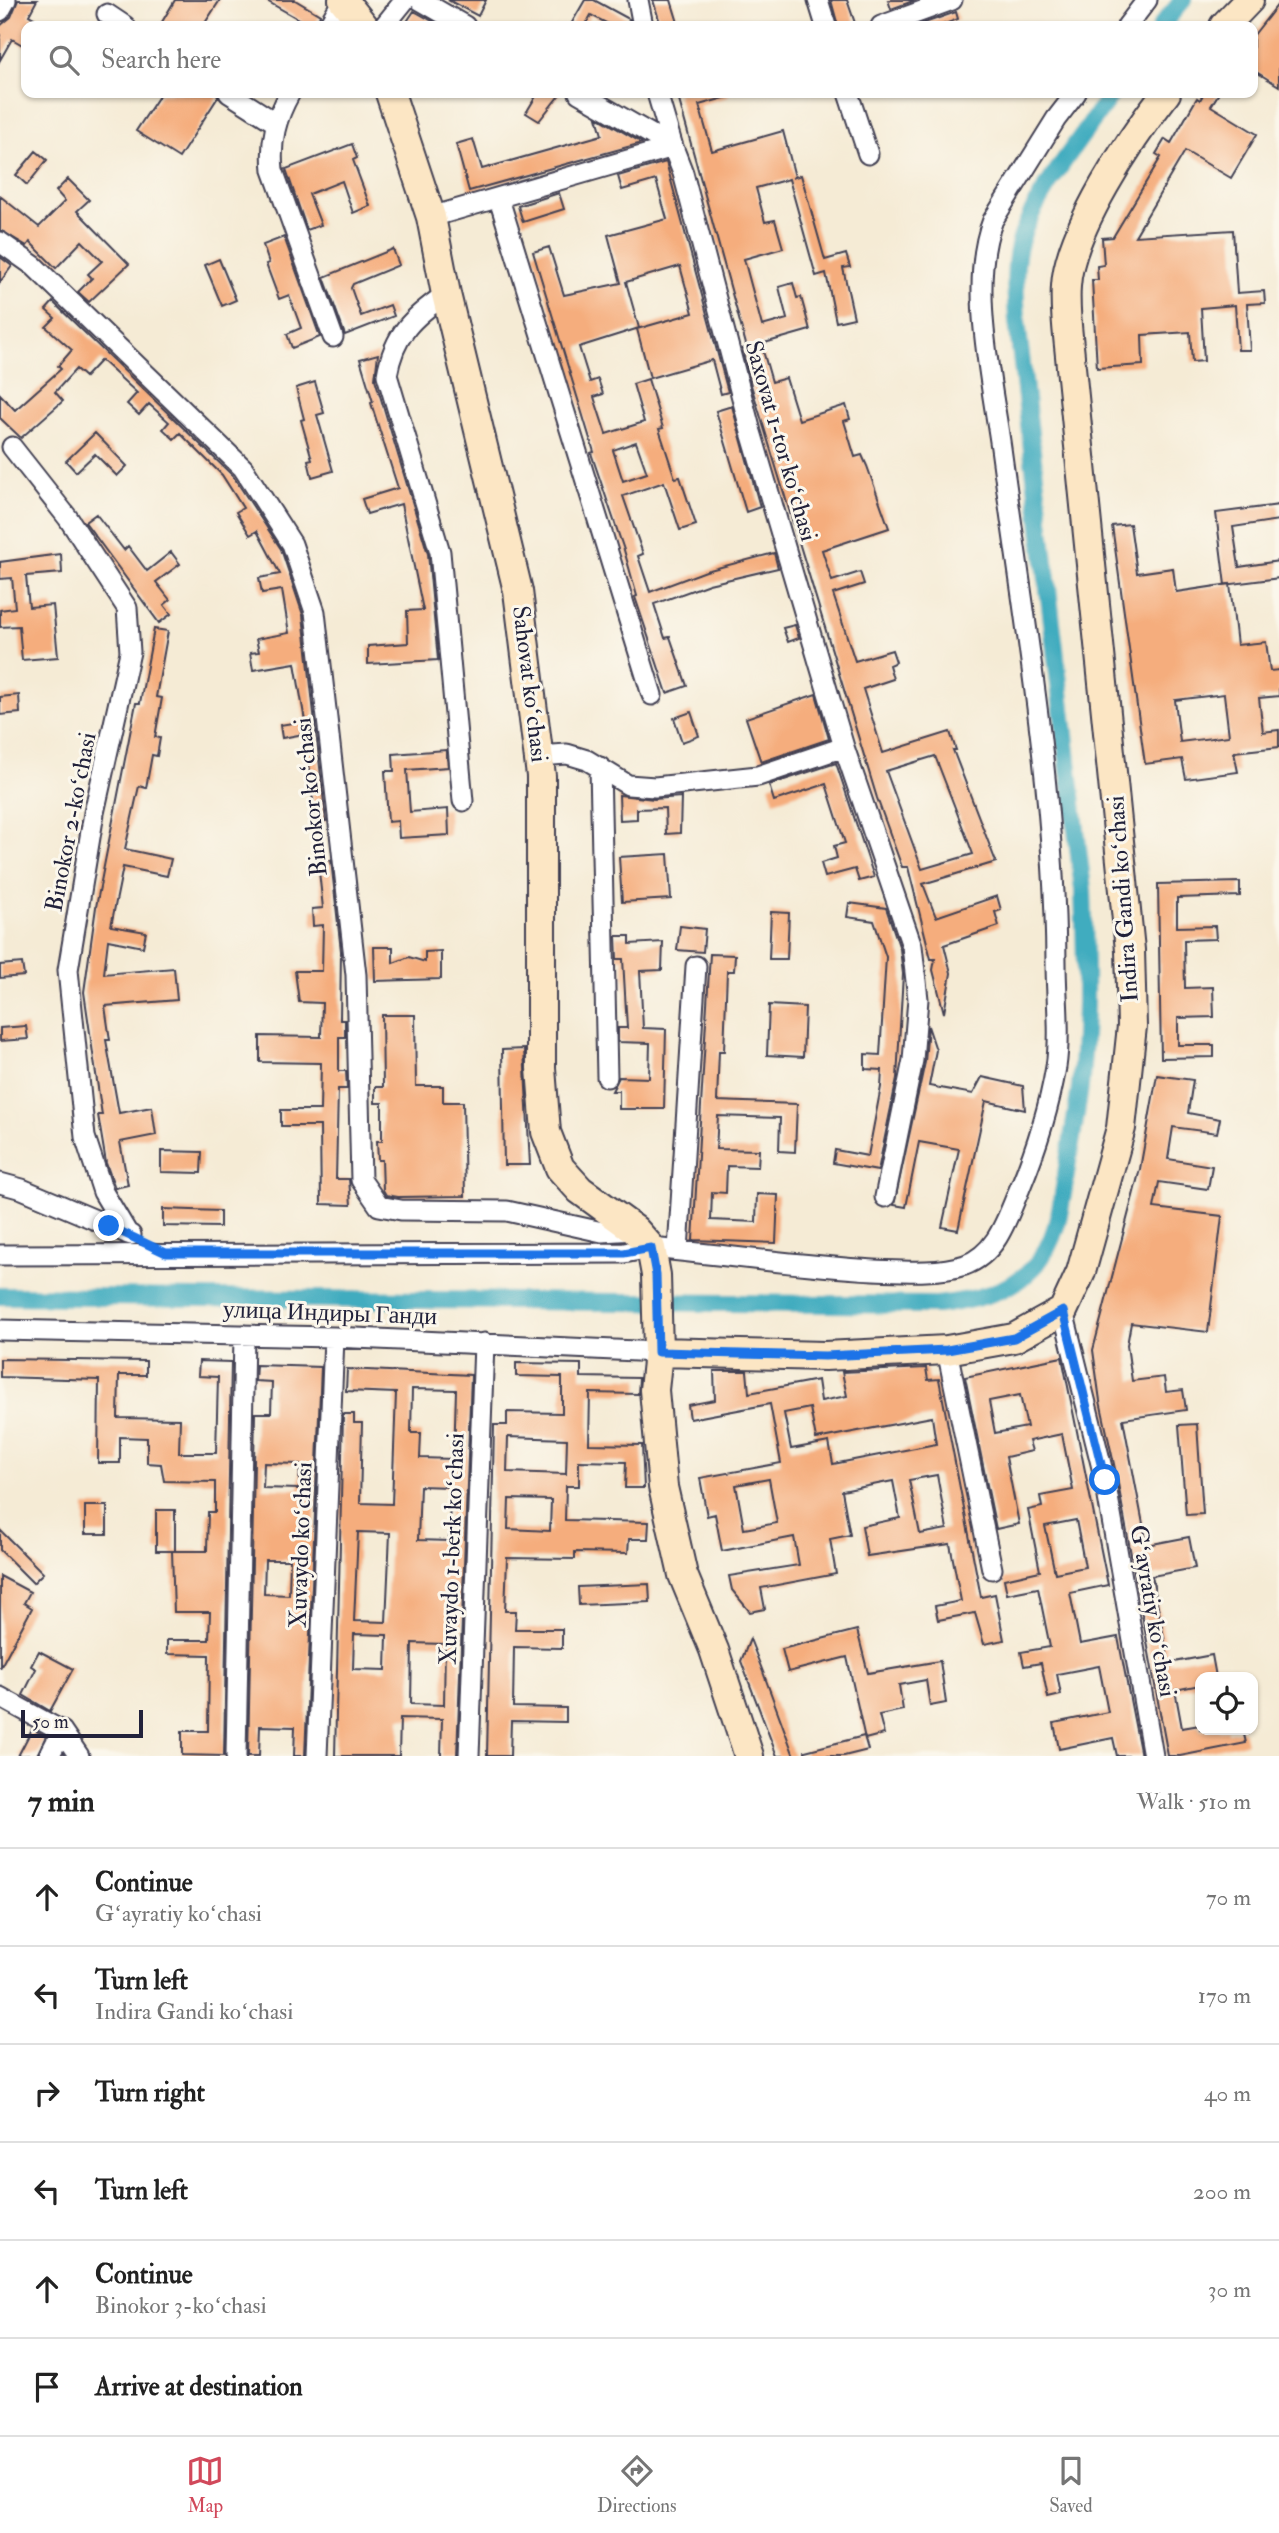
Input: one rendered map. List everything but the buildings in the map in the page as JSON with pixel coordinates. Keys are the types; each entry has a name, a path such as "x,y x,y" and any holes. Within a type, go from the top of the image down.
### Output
{"street":[{"path":"0,11 6,0"},
{"path":"331,21 343,0 360,21"},
{"path":"388,21 405,0"},
{"path":"420,0 456,21"},
{"path":"638,0 642,21"},
{"path":"818,0 824,21"},
{"path":"895,21 952,0"},
{"path":"1131,21 1147,0"},
{"path":"1229,21 1249,0"},
{"path":"107,14 118,21"},
{"path":"237,98 276,123"},
{"path":"288,98 276,123 271,146 273,170 333,337"},
{"name":"Sahovat koʻchasi","path":"392,98 431,217 446,293 518,591 539,756 541,1068 546,1132 560,1168 655,1251"},
{"path":"588,98 673,147"},
{"name":"Saxovat 1-tor koʻchasi","path":"658,98 683,173 751,432 844,747 912,946 918,999 913,1060 886,1197"},
{"path":"850,98 868,154"},
{"path":"0,1255 655,1251 835,1268 911,1271 964,1265 982,1256 999,1236 1028,1167 1048,1104 1057,1063 1056,899 1031,668 992,380 982,267 987,235 993,220 1056,119 1072,98"},
{"name":"Indira Gandi koʻchasi","path":"1063,1311 1081,1272 1121,1128 1132,1026 1130,950 1071,367 1066,285 1078,241 1099,198 1123,155 1163,98"},
{"path":"431,217 673,147"},
{"path":"499,199 652,695"},
{"name":"Binokor koʻchasi","path":"0,242 34,266 234,458 292,544 315,612 354,961 361,1180 379,1206 401,1210 507,1211 602,1232 655,1251"},
{"path":"446,293 402,332 391,352 387,375 440,552 463,801"},
{"name":"Binokor 2-koʻchasi","path":"12,447 75,528 127,608 130,652 94,813 68,970 85,1137 103,1192 128,1234"},
{"path":"539,756 567,754 600,767 628,785 654,787 758,776 844,747"},
{"path":"600,767 607,1077"},
{"path":"696,966 655,1251 657,1341 654,1390 663,1488 684,1575 714,1650 749,1756"},
{"path":"0,1183 22,1189 166,1253"},
{"path":"657,1341 825,1356 947,1350 1014,1338 1063,1311"},
{"name":"Gʻayratiy koʻchasi","path":"1063,1311 1105,1480 1153,1756"},
{"name":"улица Индиры Ганди","path":"0,1330 484,1343 657,1341"},
{"path":"236,1756 244,1335"},
{"name":"Xuvaydo koʻchasi","path":"317,1756 334,1337"},
{"name":"Xuvaydo 1-berk koʻchasi","path":"469,1756 484,1343"},
{"path":"947,1350 992,1569"},
{"path":"0,1697 62,1731 79,1756"},
{"path":"49,1756 62,1731"}],"waterway":[{"path":"1165,21 1183,0"},
{"path":"0,1296 937,1305 989,1294 1013,1283 1034,1267 1043,1256 1055,1230 1064,1189 1081,1078 1085,1022 1085,956 1083,890 1017,321 1016,264 1025,227 1046,188 1108,98"}],"route":[{"path":"109,1226 166,1253 624,1253 651,1248 656,1275 658,1352 825,1356 947,1350 1014,1338 1063,1311 1105,1480"}]}
